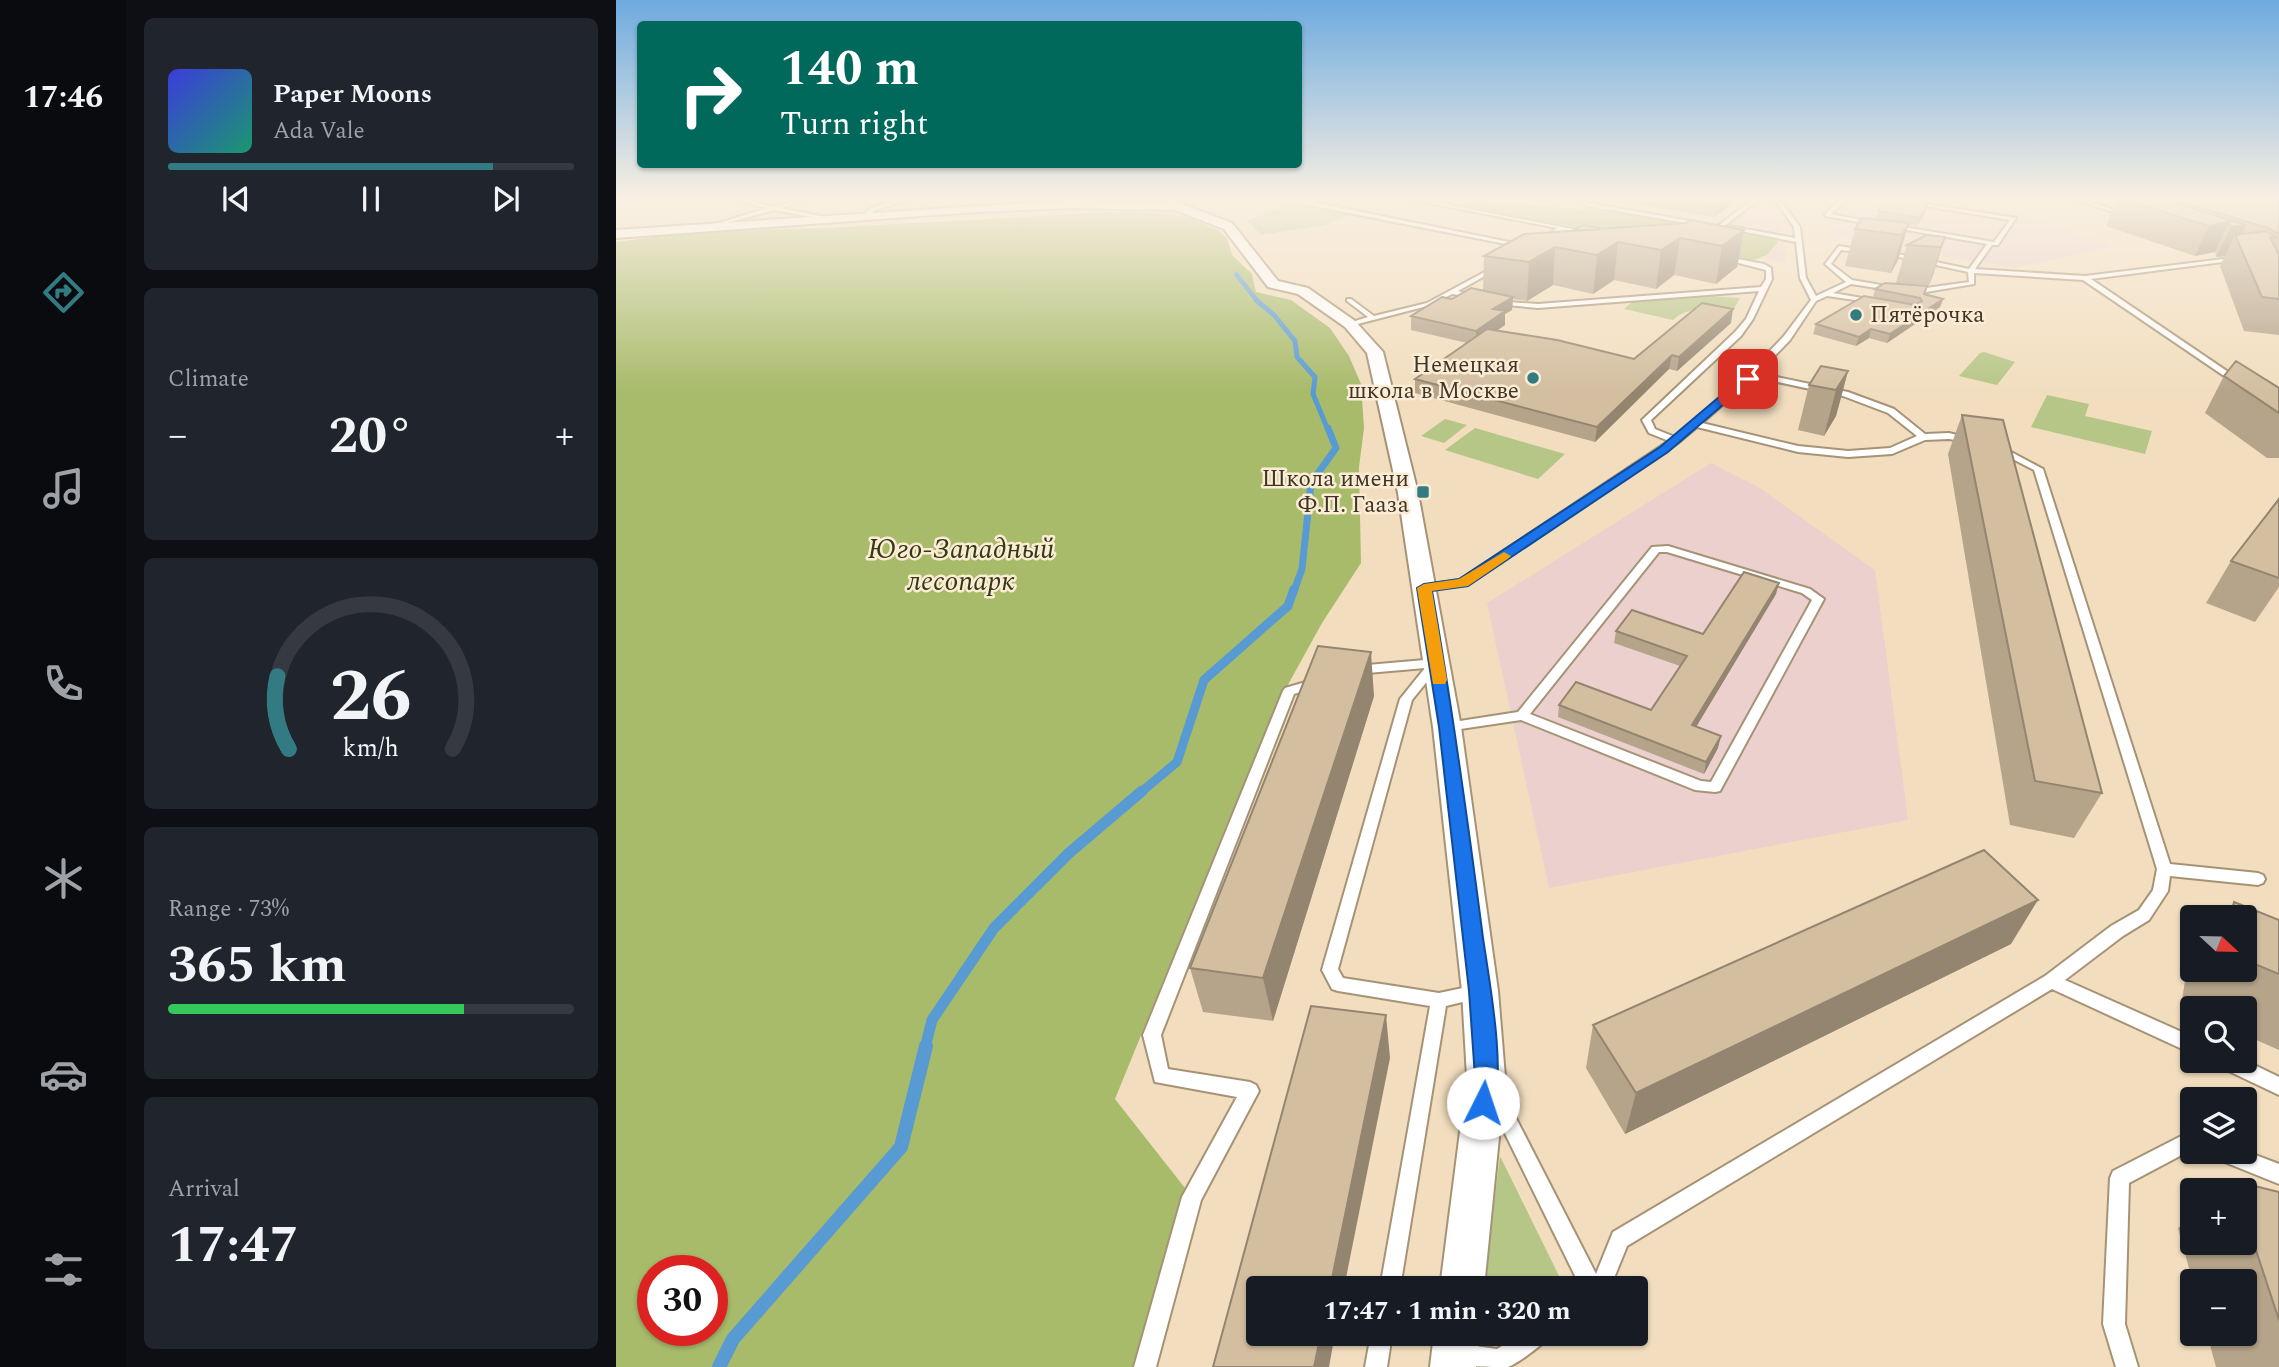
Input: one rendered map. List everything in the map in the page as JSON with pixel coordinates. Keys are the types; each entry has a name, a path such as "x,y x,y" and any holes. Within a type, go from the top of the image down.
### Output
{"street":[{"path":"1257,264 1273,284 1303,290 1350,324 1375,352 1408,493 1447,727 1480,991 1486,1077 1463,1276"}],"lane":[{"path":"1676,440 1652,431 1646,420 1675,390 1738,334 1749,319 1769,279 1769,269 1747,264"},
{"path":"1802,264 1803,278 1814,300"},
{"path":"1828,264 1850,282 1913,292 1947,290 1972,283 1971,271 1976,264"},
{"path":"1940,264 1971,271 2085,278 2180,264"},
{"path":"1350,324 1429,304 1500,265"},
{"path":"2085,278 2245,386"},
{"path":"1424,588 1463,583 1676,440 1752,374 1787,338 1814,300 1850,282"},
{"path":"1452,292 1522,307 1763,289"},
{"path":"1826,294 1888,305"},
{"path":"1349,300 1373,318"},
{"path":"1752,374 1845,394 1891,411 1923,437"},
{"path":"1605,1276 1620,1240 2051,981 2117,931 2144,915 2160,891 2164,869 2038,468 2020,457 1990,446 1948,436 1923,437 1892,451 1848,454 1798,449 1697,424"},
{"path":"1447,727 1522,716 1700,786 1715,787 1818,599 1806,591 1668,549 1656,549 1522,716"},
{"path":"1145,1367 1192,1197 1250,1091 1161,1076 1152,1035 1289,691 1365,668 1436,663"},
{"path":"1436,663 1406,699 1330,970 1338,984 1439,1000 1480,991"},
{"path":"2164,869 2258,879"},
{"path":"2051,981 2180,1040"},
{"path":"1392,1276 1439,1000"},
{"path":"2252,1073 2279,1086"},
{"path":"1486,1077 1586,1276"},
{"path":"2127,1367 2114,1324 2120,1178 2180,1146"},
{"path":"2254,1164 2279,1174"},
{"path":"1376,1367 1380,1346"},
{"path":"1455,1352 1499,1360 1521,1346"}],"shaded area":[{"path":"1989,264 2034,264 2015,268"},
{"path":"1711,463 1758,487 1875,570 1908,820 1549,888 1487,603"}],"green space":[{"name":"Юго-Западный лесопарк","path":"616,264 1241,264 1252,274 1256,292 1291,300 1330,328 1349,356 1361,384 1364,428 1359,467 1361,563 1322,623 1273,712 1115,1099 1192,1197 1147,1367 616,1367"},
{"path":"1708,296 1740,298 1731,314 1693,310 1673,320 1624,309 1632,302"},
{"path":"1984,352 2015,362 1997,385 1959,376"},
{"path":"2047,395 2089,404 2085,416 2152,431 2145,454 2031,427"},
{"path":"1445,419 1467,425 1444,443 1421,436"},
{"path":"1475,428 1565,454 1538,479 1445,450"},
{"path":"1500,1156 1559,1276 1485,1276"}],"building":[{"path":"2248,264 2279,264 2279,299 2262,297"},
{"path":"1885,283 1927,286 1924,294 1943,299 1890,334 1871,329 1859,337 1816,324 1864,296 1915,305 1922,301 1920,298 1875,289"},
{"path":"1471,288 1513,297 1493,309 1505,311 1476,331 1411,316 1442,297 1452,299"},
{"path":"1702,303 1733,309 1679,357 1672,355 1597,427 1415,379 1487,329 1557,340 1634,359"},
{"path":"2236,361 2279,388 2279,413 2224,376"},
{"path":"1821,366 1848,371 1836,390 1809,385"},
{"path":"1962,415 2003,420 2102,793 2035,781"},
{"path":"2279,499 2279,578 2231,561"},
{"path":"1744,572 1779,583 1692,725 1721,736 1706,762 1559,705 1576,682 1651,710 1687,656 1616,631 1632,610 1703,634"},
{"path":"1318,646 1371,652 1263,978 1190,968"},
{"path":"1984,850 2038,900 1636,1093 1593,1025"},
{"path":"2258,912 2279,920 2279,974 2258,965"},
{"path":"1311,1006 1386,1015 1332,1276 1246,1276 1246,1346 1318,1346 1314,1367 1213,1367"},
{"path":"2257,1187 2279,1192 2279,1320 2257,1253"}],"waterway":[{"path":"1236,274 1257,301"},
{"path":"1257,301 1274,315 1295,341 1297,357 1315,377 1313,394 1328,430"},
{"path":"1294,591 1302,569 1311,483 1336,448 1328,428"},
{"path":"1140,793 1177,762 1204,680 1288,606 1294,589"},
{"path":"925,1048 932,1020 994,928 1069,853 1142,791"},
{"path":"719,1367 733,1339 901,1147 926,1046"}],"slow traffic":[{"path":"1439,680 1424,588 1463,583 1504,556"}],"place":[{"name":"Пятёрочка","path":"1856,315"},
{"name":"Немецкая школа в Москве","path":"1533,378"},
{"name":"Школа имени Ф.П. Гааза","path":"1423,492"}],"route":[{"path":"1483,1103 1486,1077 1480,991 1467,905 1447,727 1424,588 1463,583 1664,449 1748,379"}]}
